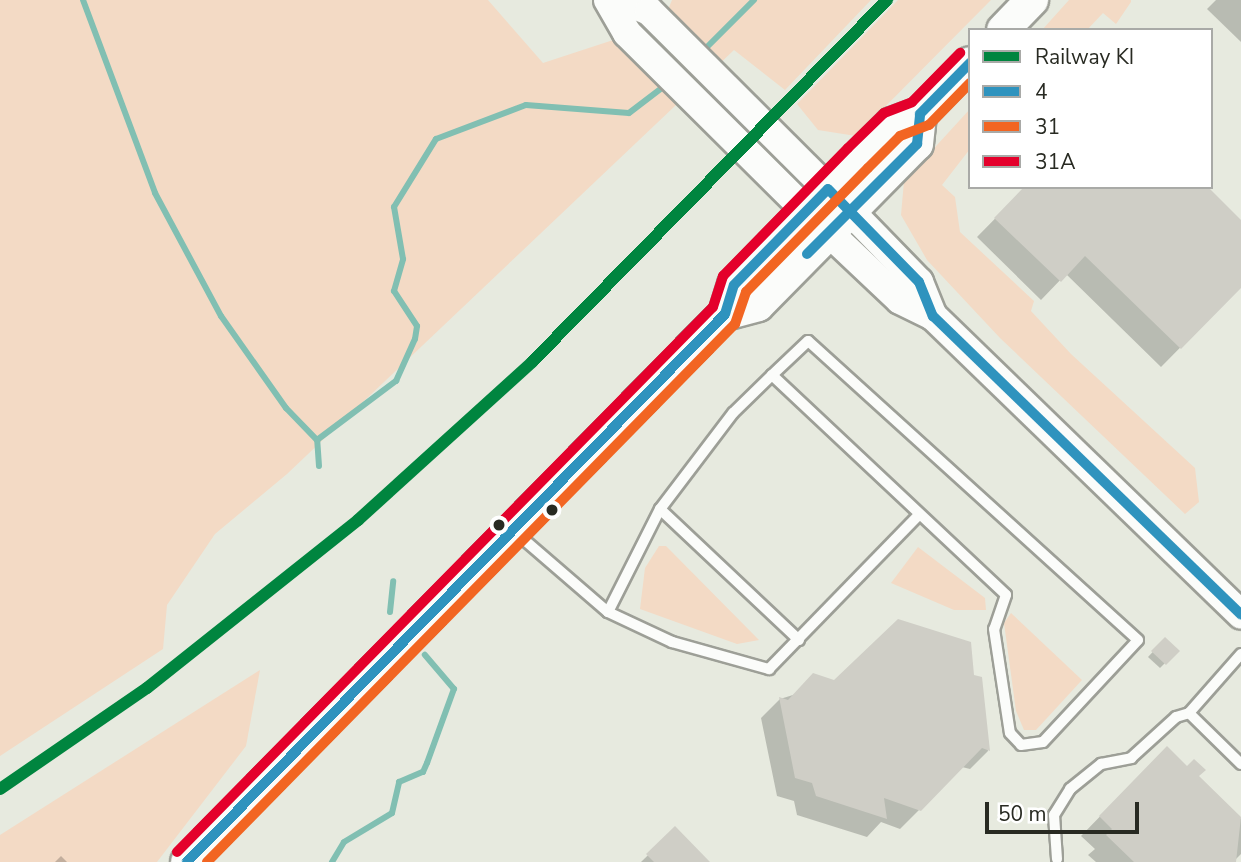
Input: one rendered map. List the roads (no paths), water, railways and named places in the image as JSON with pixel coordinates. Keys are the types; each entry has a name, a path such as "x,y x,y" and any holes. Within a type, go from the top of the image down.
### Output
{"main road":[{"path":"608,0 651,56 709,114 817,200 839,222 919,282 933,316 1241,614"},
{"path":"623,0 649,12 731,92 817,200"},
{"path":"1005,28 1032,0"},
{"path":"187,862 725,314 734,285 817,200 892,124 920,114 968,65"},
{"path":"725,314 758,305 917,144 920,114"}],"lane":[{"path":"608,612 660,509 733,413 772,374 808,341 1138,640 1043,742 1021,745 1010,733 994,629 1006,595 918,516 772,374"},
{"path":"660,509 799,640"},
{"path":"514,531 608,612 672,642 769,669 918,516"},
{"path":"1057,859 1054,815 1070,789 1101,764 1131,758 1177,717 1189,713 1241,654"},
{"path":"1189,713 1241,764"}],"waterway":[{"path":"83,0 155,193 221,316 286,408 317,440"},
{"path":"701,53 754,0"},
{"path":"319,466 317,440 396,381 415,339 417,326 394,291 403,259 394,207 436,139 526,105 629,113 667,84"},
{"path":"390,612 393,581"},
{"path":"332,862 344,842 392,813 399,782 423,772 454,689 425,655"}],"rail line":[{"name":"KI","path":"0,789 147,688 358,520 532,362 887,0"}]}
